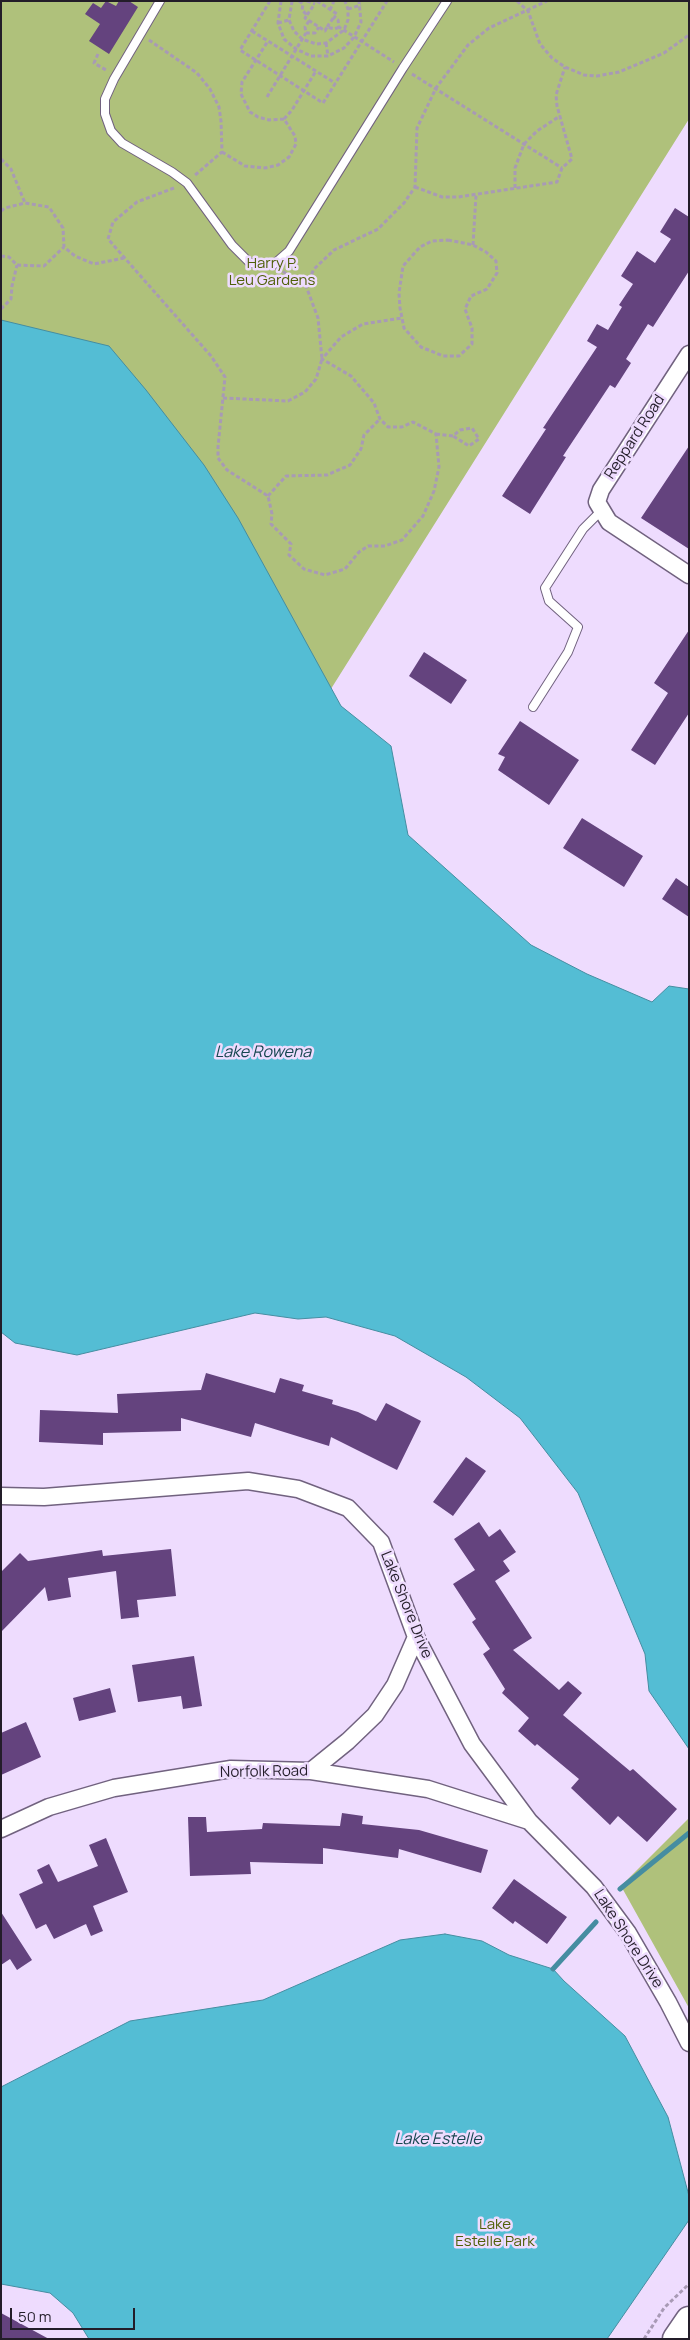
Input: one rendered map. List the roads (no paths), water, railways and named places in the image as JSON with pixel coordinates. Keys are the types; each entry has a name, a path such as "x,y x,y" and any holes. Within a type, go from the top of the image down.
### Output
{"main road":[{"path":"676,2339 689,2320"}],"street":[{"name":"Reppard Road","path":"605,516 597,502 601,490 689,354"},
{"path":"605,516 689,575"},
{"name":"Lake Shore Drive","path":"1,1496 44,1497 248,1481 298,1489 348,1508 381,1542 416,1637 472,1744 529,1821 594,1886 606,1902 628,1933 668,2002 689,2043"},
{"path":"311,1771 348,1741 375,1715 395,1685 416,1637"},
{"name":"Norfolk Road","path":"1,1829 49,1807 114,1788 231,1770 311,1771 428,1789 529,1821"}],"lane":[{"path":"160,1 114,79 105,99 105,114 111,132 122,143 187,183 232,245 250,262 273,265 289,251 447,1"},
{"path":"534,708 568,652 578,627 549,600 546,588 582,530 605,516"}],"water":[{"name":"Lake Rowena","path":"1,320 109,346 146,390 204,465 238,518 341,706 391,746 408,835 531,945 587,974 652,1002 669,986 689,989 689,1749 649,1691 645,1654 578,1493 520,1418 466,1377 395,1336 326,1317 298,1319 255,1313 77,1355 15,1343 1,1332"},
{"name":"Lake Estelle","path":"445,1934 482,1941 509,1955 553,1969 625,2036 668,2117 689,2196 689,2220 607,2339 89,2339 73,2313 50,2293 1,2284 1,2087 130,2021 263,2000 400,1940"}],"waterway":[{"path":"620,1889 689,1833"},
{"path":"553,1969 596,1922"}],"park label":[{"name":"Harry P. Leu Gardens","path":"272,272"},
{"name":"Lake Estelle Park","path":"495,2234"}]}
